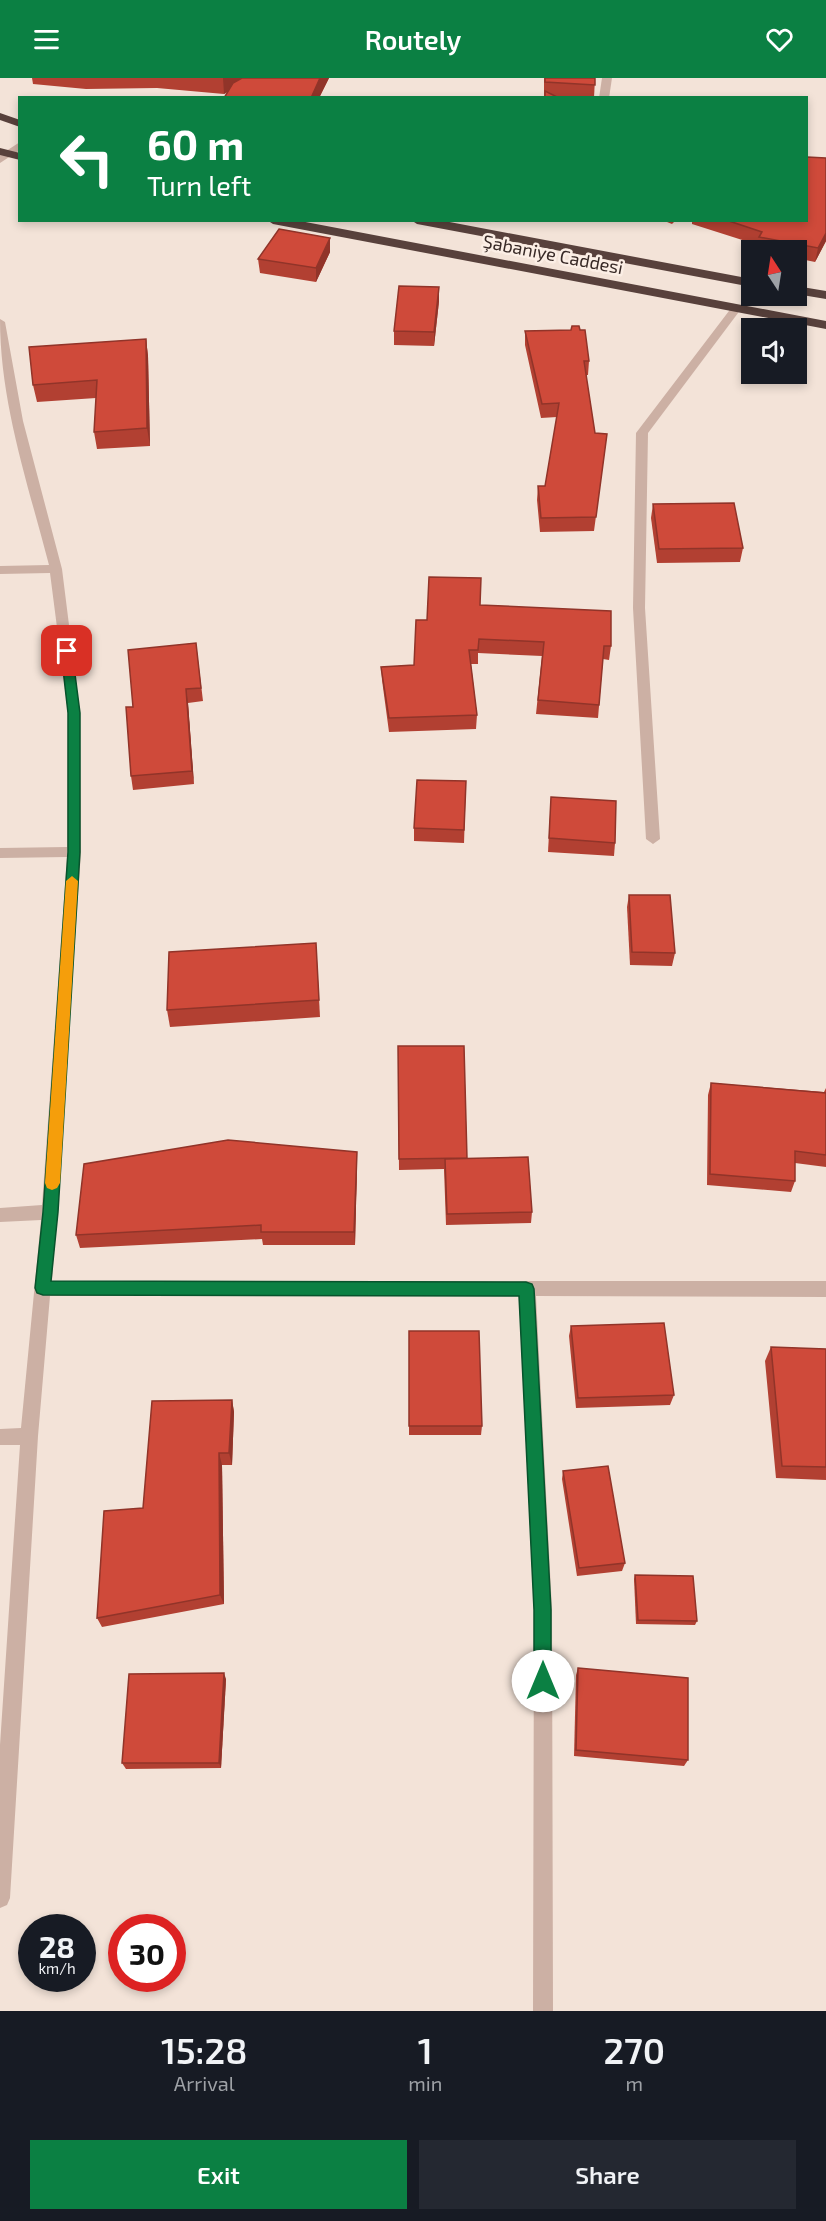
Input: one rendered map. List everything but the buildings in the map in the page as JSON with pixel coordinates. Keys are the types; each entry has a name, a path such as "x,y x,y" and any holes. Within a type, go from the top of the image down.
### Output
{"highway":[{"path":"0,117 18,123"},
{"name":"Şabaniye Caddesi","path":"283,222 826,325"},
{"path":"428,222 741,281"},
{"path":"807,292 826,295"}],"street":[{"path":"604,96 607,78"},
{"path":"653,839 639,608 642,433 736,309"},
{"path":"0,322 5,370 56,569 74,713 74,852 50,1212 29,1436 0,1898"},
{"path":"0,570 56,569"},
{"path":"0,853 74,852"},
{"path":"0,1215 50,1212"},
{"path":"43,1288 826,1290"},
{"path":"526,1289 543,1610 543,2011"},
{"path":"0,1437 29,1436"}],"slow traffic":[{"path":"52,1183 72,881"}],"route":[{"path":"67,651 74,713 74,852 43,1288 526,1289 543,1610 543,1681"}]}
